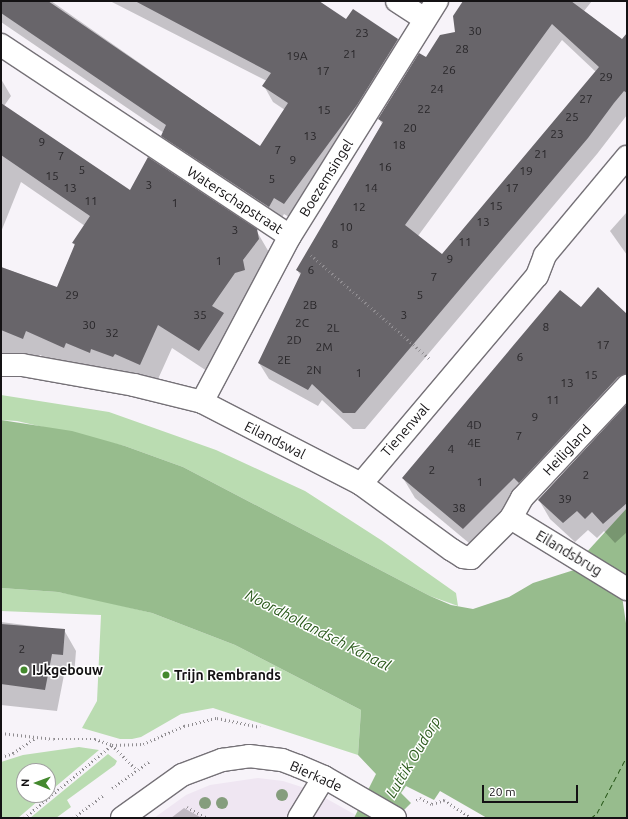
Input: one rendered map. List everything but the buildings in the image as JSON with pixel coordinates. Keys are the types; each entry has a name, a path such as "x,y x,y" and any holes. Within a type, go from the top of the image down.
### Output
{"street":[{"path":"397,1 431,10"},
{"name":"Boezemsingel","path":"202,402 290,236 431,10"},
{"name":"Waterschapstraat","path":"1,45 290,236"},
{"name":"Tienenwal","path":"361,484 537,276 545,255 627,157"},
{"name":"Eilandswal","path":"1,365 22,365 98,378 202,402 361,484 463,557 471,558 478,553 511,518"},
{"name":"Heiligland","path":"511,518 522,498 627,386"},
{"name":"Eilandsbrug","path":"511,518 627,589"},
{"name":"Bierkade","path":"122,818 182,775 204,766 249,756 282,760 324,777 395,818"},
{"path":"299,818 324,777"}],"path":[{"name":"Waterschapstraat","path":"290,236 451,377"},
{"path":"1,733 36,738 95,739 112,745 136,769"},
{"path":"1,757 13,753 36,738"},
{"path":"411,803 420,798 432,804 444,800 472,818"},
{"path":"188,801 182,804 208,818"}],"shaded area":[{"path":"1,395 109,412 216,450 305,491 381,540 456,593 458,606 430,596 183,467 125,446 17,421 1,420"},
{"path":"1,588 58,592 152,613 235,645 361,710 358,755 213,708 181,714 141,737 132,739 120,739 82,728 97,701 101,615 1,611"},
{"path":"79,747 99,750 56,786 56,763 16,763 16,803 36,803 18,818 1,818 1,762 23,755"},
{"path":"108,754 117,761 115,765 67,800 71,807 56,818 30,818 48,803 56,803 56,797"},
{"path":"258,778 283,781 311,790 361,818 154,818 186,795 210,785"}],"water":[{"path":"1,420 72,431 125,446 183,467 430,596 451,605 473,609 509,597 533,583 574,570 585,554 627,508 627,589 622,596 627,630 627,818 487,818 440,791 434,800 406,786 401,793 411,803 396,818 354,818 376,774 358,755 361,710 235,645 152,613 58,592 1,588"}],"ferry route":[{"path":"591,818 597,813 627,756"}],"place":[{"name":"IJkgebouw","path":"24,670"},
{"name":"Trijn Rembrands","path":"166,675"}],"water label":[{"name":"Noordhollandsch Kanaal","path":"318,630"},
{"name":"Luttik Oudorp","path":"413,757"}]}
